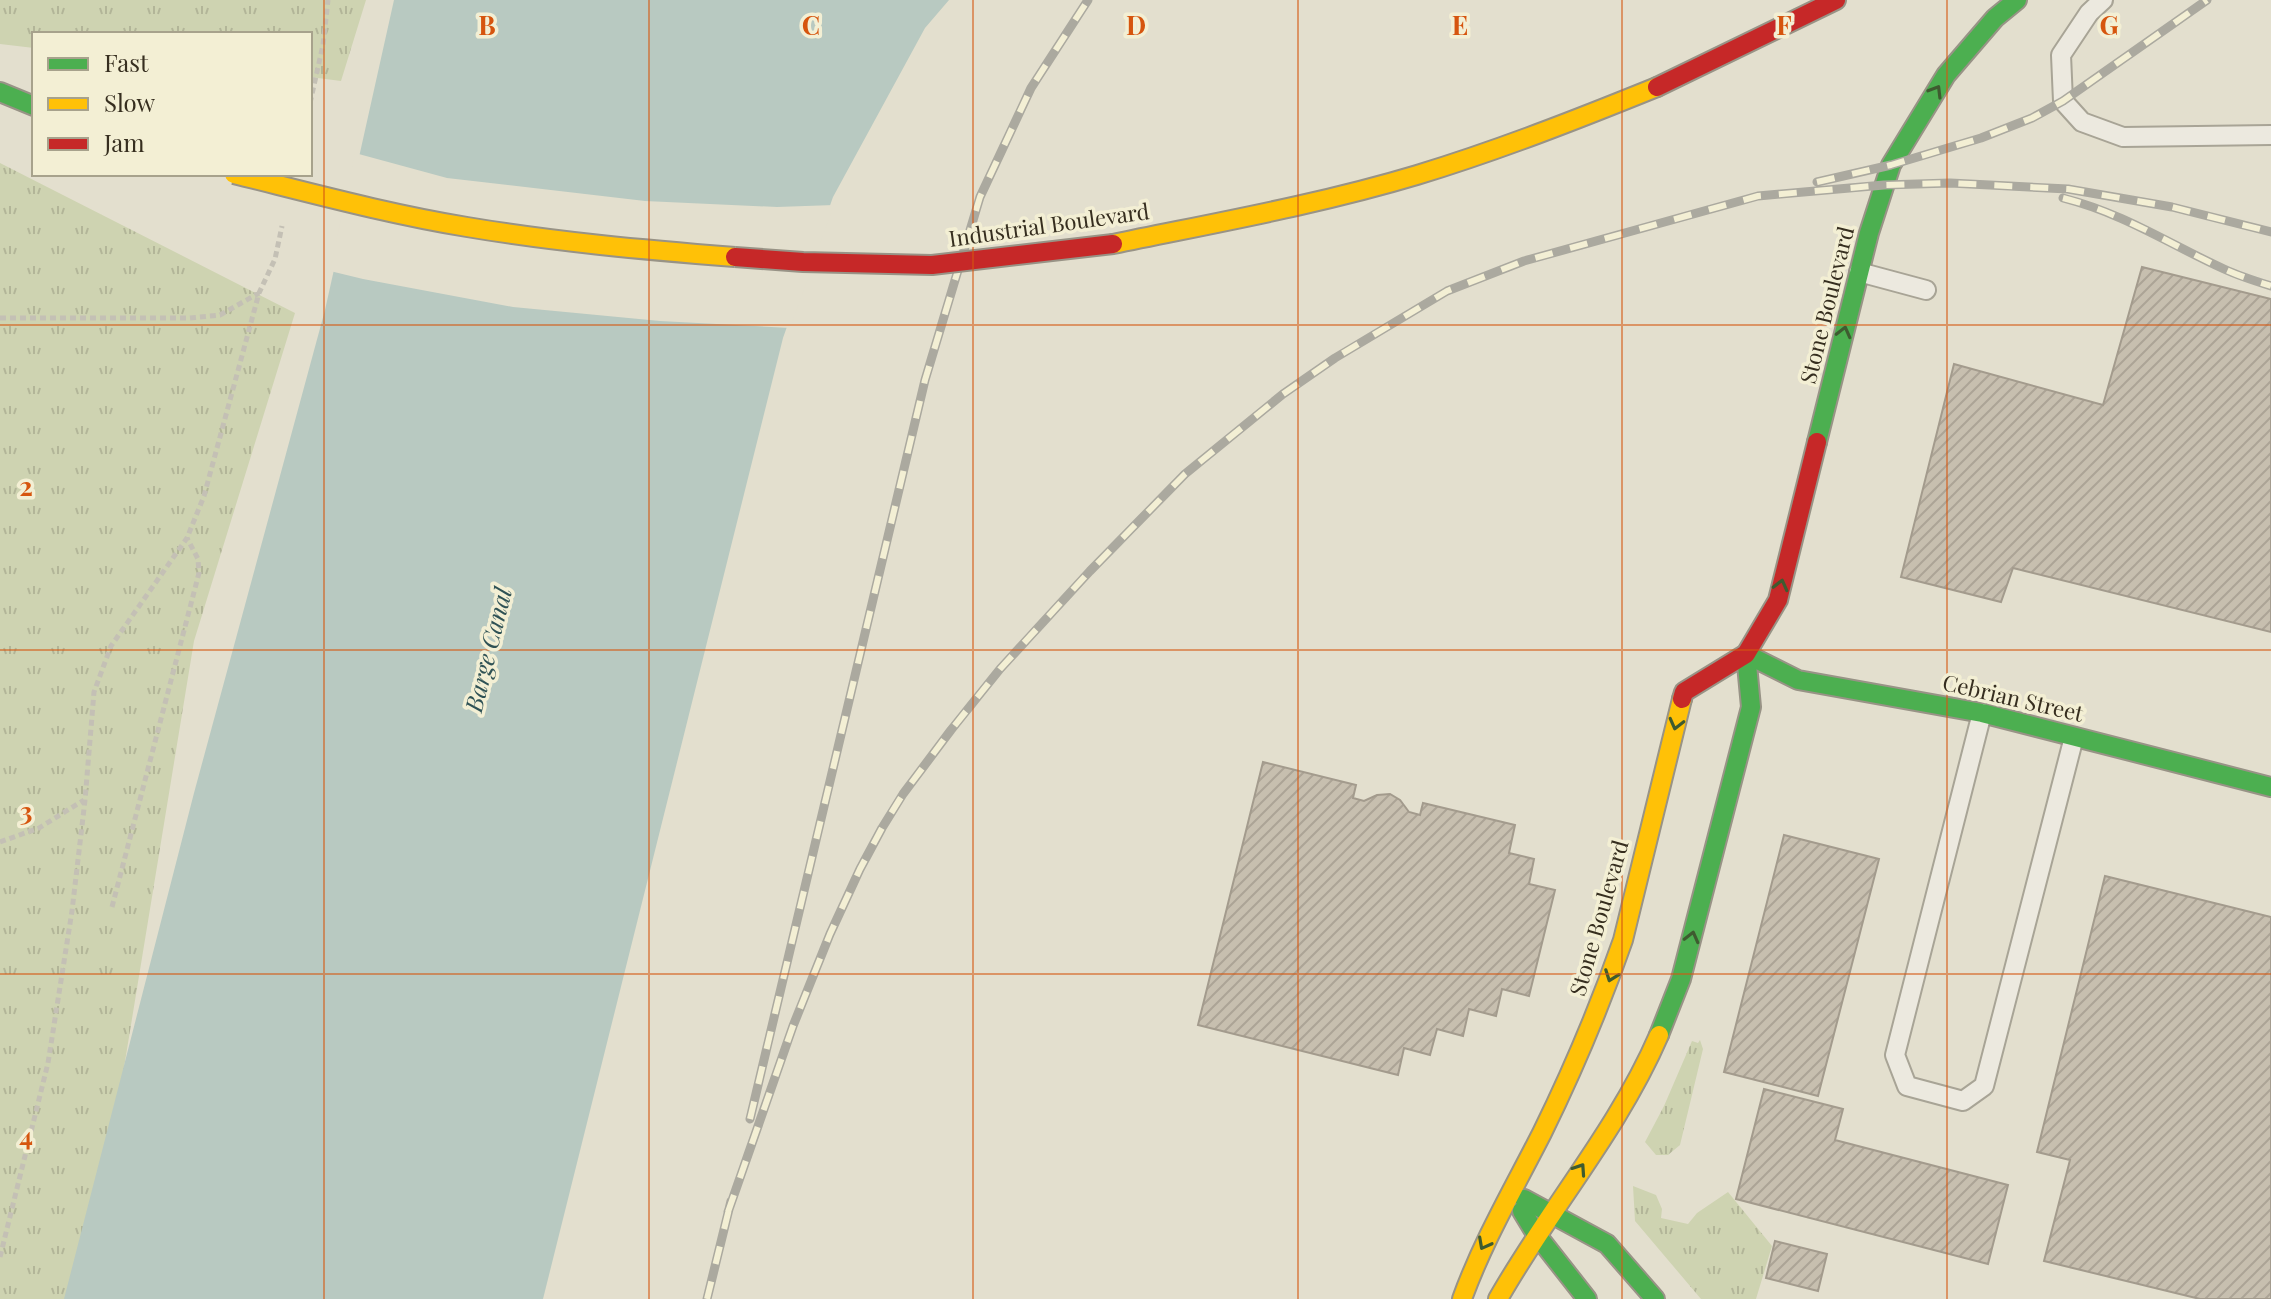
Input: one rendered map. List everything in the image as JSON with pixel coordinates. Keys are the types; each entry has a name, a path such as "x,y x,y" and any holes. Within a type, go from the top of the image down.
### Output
{"street":[{"name":"Industrial Boulevard","path":"242,176 464,227 557,241 803,262 932,265 1113,244 1293,206 1414,176 1529,139 1668,83 1836,0"},
{"name":"Stone Boulevard","path":"1462,1299 1475,1262 1582,1045 1611,975 1623,940 1684,692 1746,654 1778,600 1859,272 1891,165 1946,75 1995,18 2017,0"},
{"path":"0,92 32,105"},
{"path":"1498,1299 1550,1212 1626,1100 1661,1031 1681,979 1751,707 1746,654"},
{"name":"Cebrian Street","path":"1746,654 1798,680 1982,713 2271,787"},
{"path":"1511,1192 1607,1244 1655,1299"},
{"path":"1511,1192 1536,1234 1587,1299"}],"lane":[{"path":"2103,0 2089,13 2061,55 2063,101 2082,122 2123,137 2271,135"},
{"path":"1859,272 1926,290"},
{"path":"1982,713 1895,1055 1907,1086 1963,1101 1984,1086 2074,737"}],"path":[{"path":"312,94 323,45 328,0"},
{"path":"0,1257 48,1063 72,911 94,692 111,646 187,538 204,496 259,293 275,259 285,212"},
{"path":"0,318 190,318 220,315 259,293"},
{"path":"112,907 199,573 198,559 187,538"},
{"path":"0,842 39,828 85,800"}],"green space":[{"path":"0,0 366,0 341,81 312,77 312,32 32,32 32,48 0,44"},
{"path":"0,163 295,313 194,641 86,1299 0,1299"},
{"path":"1700,1040 1703,1049 1680,1145 1668,1155 1656,1155 1645,1142 1692,1041 1698,1043"},
{"path":"1633,1186 1656,1195 1662,1209 1661,1218 1688,1224 1697,1213 1728,1192 1772,1246 1756,1299 1701,1299 1635,1221"}],"water":[{"name":"Barge Canal","path":"394,0 949,0 925,28 833,197 783,338 543,1299 64,1299 194,793 325,310"}],"pier":[{"path":"355,153 447,178 645,201 777,207 834,205 790,328 660,321 513,307 330,271"}],"building":[{"path":"2142,267 2271,299 2271,632 2013,568 2001,602 1901,577 1954,364 2103,405"},
{"path":"1263,762 1356,785 1353,798 1364,801 1377,795 1390,794 1400,800 1409,812 1420,815 1423,803 1515,825 1509,853 1534,859 1529,884 1555,890 1529,996 1502,989 1496,1016 1469,1009 1463,1036 1437,1029 1430,1055 1404,1048 1398,1075 1198,1025"},
{"path":"1784,835 1879,859 1818,1096 1724,1072"},
{"path":"2105,876 2271,917 2271,1299 2200,1299 2044,1261 2070,1160 2037,1152"},
{"path":"1764,1089 1843,1109 1835,1140 2008,1185 1988,1264 1736,1199"},
{"path":"1775,1241 1827,1254 1818,1291 1766,1278"}],"railway":[{"path":"750,1119 925,380 980,197 1031,88 1088,0"},
{"path":"1817,182 1891,165 1981,138 2032,118 2063,101 2207,0"},
{"path":"728,1212 793,1026 830,934 860,869 903,794 1000,669 1185,474 1283,394 1335,358 1447,291 1524,261 1758,196 1884,185 1950,183 2068,189 2172,207 2271,232"},
{"path":"2063,198 2106,212 2224,269 2271,286"},
{"path":"707,1299 731,1201"}],"traffic: fast":[{"path":"1817,442 1869,233 1891,165 1946,75 1995,18 2017,0"},
{"path":"0,92 32,105"},
{"path":"1746,654 1798,680 1982,713 2271,787"},
{"path":"1659,1035 1681,979 1751,707 1746,654"},
{"path":"1524,1199 1607,1244 1655,1299"},
{"path":"1522,1211 1536,1234 1587,1299"}],"traffic: slow":[{"path":"1113,244 1379,186 1538,134 1657,87"},
{"path":"242,176 379,210 467,227 601,245 735,257"},
{"path":"1462,1299 1489,1235 1564,1086 1614,965 1623,940 1682,699"},
{"path":"1498,1299 1624,1104 1659,1035"}],"traffic: jam":[{"path":"1657,87 1836,0"},
{"path":"735,257 932,265 1113,244"},
{"path":"1682,699 1684,692 1746,654 1778,600 1817,442"}]}
